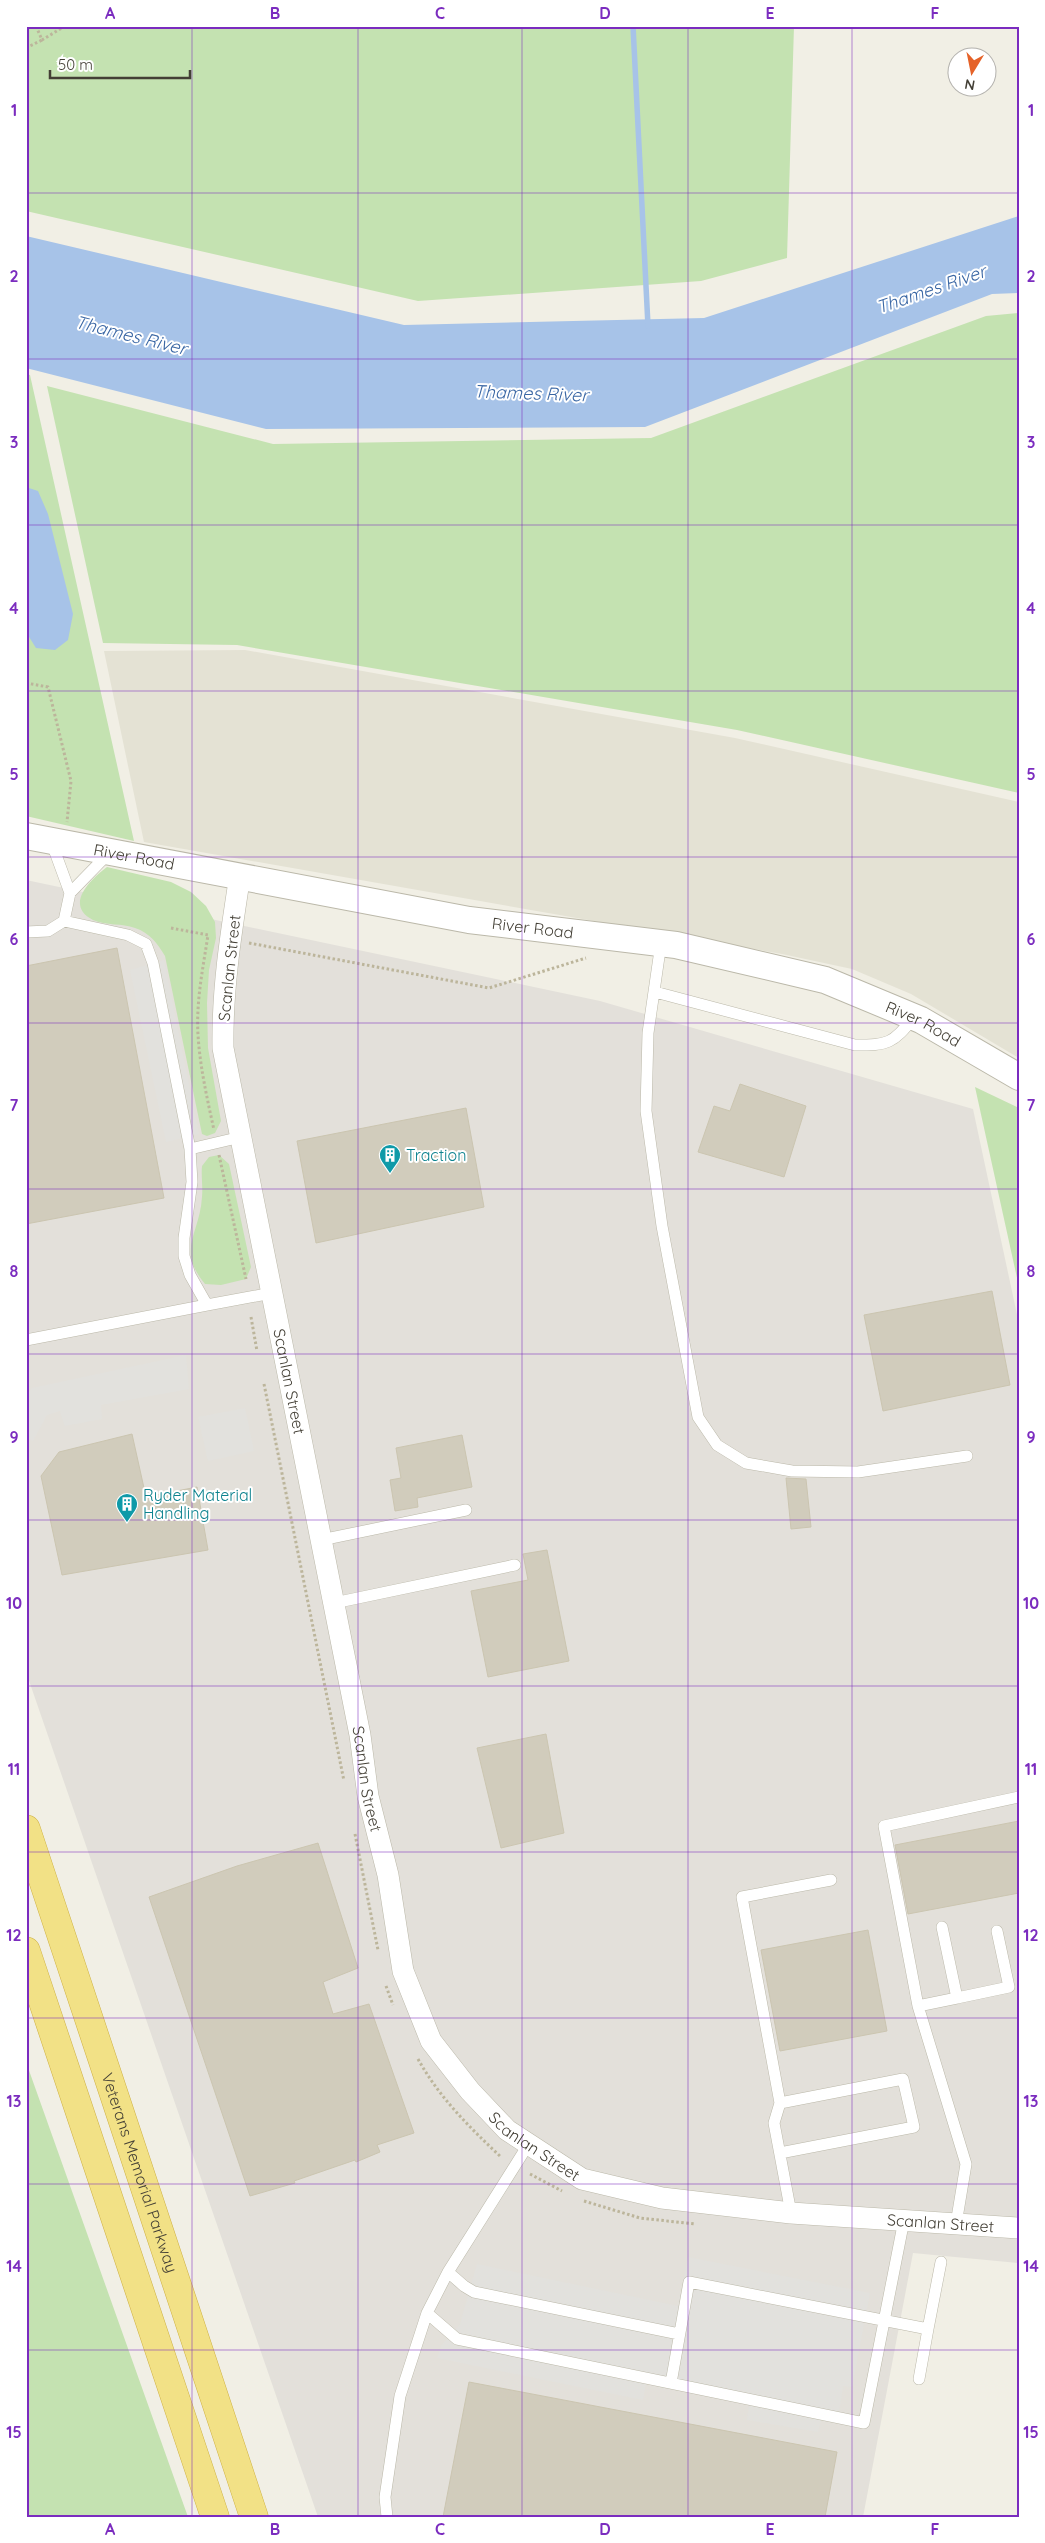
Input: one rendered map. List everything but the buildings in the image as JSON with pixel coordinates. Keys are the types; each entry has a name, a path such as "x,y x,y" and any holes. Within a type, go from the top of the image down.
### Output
{"highway":[{"name":"Veterans Memorial Parkway","path":"26,1830 254,2517"},
{"path":"26,1951 215,2517"}],"street":[{"name":"River Road","path":"47,839 469,920 661,943 825,980 914,1017 1019,1077"},
{"name":"Scanlan Street","path":"240,875 222,1005 223,1048 360,1735 368,1796 388,1875 403,1971 431,2041 470,2091 507,2130 582,2179 662,2198 791,2213 1019,2228"}],"lane":[{"path":"47,839 70,893"},
{"path":"64,921 70,893 111,851"},
{"path":"26,932 48,931 64,921 128,934 146,944 153,963 190,1149 192,1182 184,1238 184,1256 190,1275 206,1305"},
{"path":"661,943 648,1033 647,1120 662,1226 698,1417 717,1445 746,1463 792,1471 858,1472 967,1456"},
{"path":"655,992 855,1045 881,1045 899,1036 914,1017"},
{"path":"190,1149 241,1137"},
{"path":"26,1340 272,1293"},
{"path":"321,1540 466,1510"},
{"path":"334,1603 515,1565"},
{"path":"956,2224 966,2164 918,2006 884,1826 1019,1798"},
{"path":"791,2213 774,2123 780,2103 742,1897 831,1880"},
{"path":"942,1926 957,1998"},
{"path":"918,2006 1009,1987 997,1932"},
{"path":"780,2103 903,2078 914,2128 780,2153"},
{"path":"387,2517 385,2497 400,2396 427,2313 448,2272 528,2145"},
{"path":"427,2313 458,2340 864,2423 904,2220"},
{"path":"918,2379 941,2262"},
{"path":"448,2272 474,2292 679,2334"},
{"path":"671,2383 689,2282 928,2329"}],"path":[{"path":"36,26 42,40"},
{"path":"26,48 65,26"},
{"path":"26,683 48,686 71,781 47,839"},
{"path":"171,928 208,935 200,986 198,1034 203,1079 215,1133"},
{"path":"250,943 489,988 591,956"},
{"path":"220,1155 246,1279"},
{"path":"250,1318 257,1351"},
{"path":"264,1384 344,1782"}],"shaded area":[{"path":"245,650 735,738 1019,802 1019,1058 911,994 852,969 782,954 144,842 104,651"},
{"path":"26,880 600,1001 973,1109 1019,1324 1019,2263 913,2253 863,2517 318,2517 26,1672"},
{"path":"164,960 199,1134 166,1142 130,970"},
{"path":"186,1355 189,1389 101,1405 102,1419 65,1426 60,1411 47,1415 33,1441 26,1438 26,1396 32,1388"},
{"path":"245,1408 254,1451 208,1461 198,1417"},
{"path":"688,2257 870,2293 852,2387 843,2386 838,2419 822,2417 818,2432 747,2420 749,2405 646,2383 643,2400 437,2358 441,2346 460,2324 477,2264 678,2306"}],"green space":[{"path":"26,26 794,26 787,258 701,281 418,301 26,211"},
{"path":"1019,313 1019,793 737,730 237,645 103,643 47,386 273,444 651,438 986,316"},
{"path":"26,374 30,375 134,841 26,816"},
{"path":"107,867 171,882 191,892 206,906 215,922 216,938 209,970 207,1003 208,1048 221,1121 215,1133 207,1136 202,1134 165,956 156,943 140,930 130,926 93,920 84,914 80,907 83,892 94,878"},
{"path":"975,1087 1019,1108 1019,1287"},
{"path":"219,1155 229,1164 251,1267 246,1279 221,1285 205,1284 196,1272 191,1251 200,1210 202,1166 209,1157"},
{"path":"26,2062 188,2517 26,2517"}],"water":[{"name":"Thames River","path":"1019,216 1019,293 992,294 645,427 266,429 26,368 26,236 404,325 704,318"},
{"path":"26,487 38,491 48,514 73,614 68,640 55,650 36,648 26,632"}],"waterway":[{"path":"633,26 648,326"}],"place":[{"name":"Traction","path":"390,1174"},
{"name":"Ryder Material Handling","path":"127,1523"}]}
